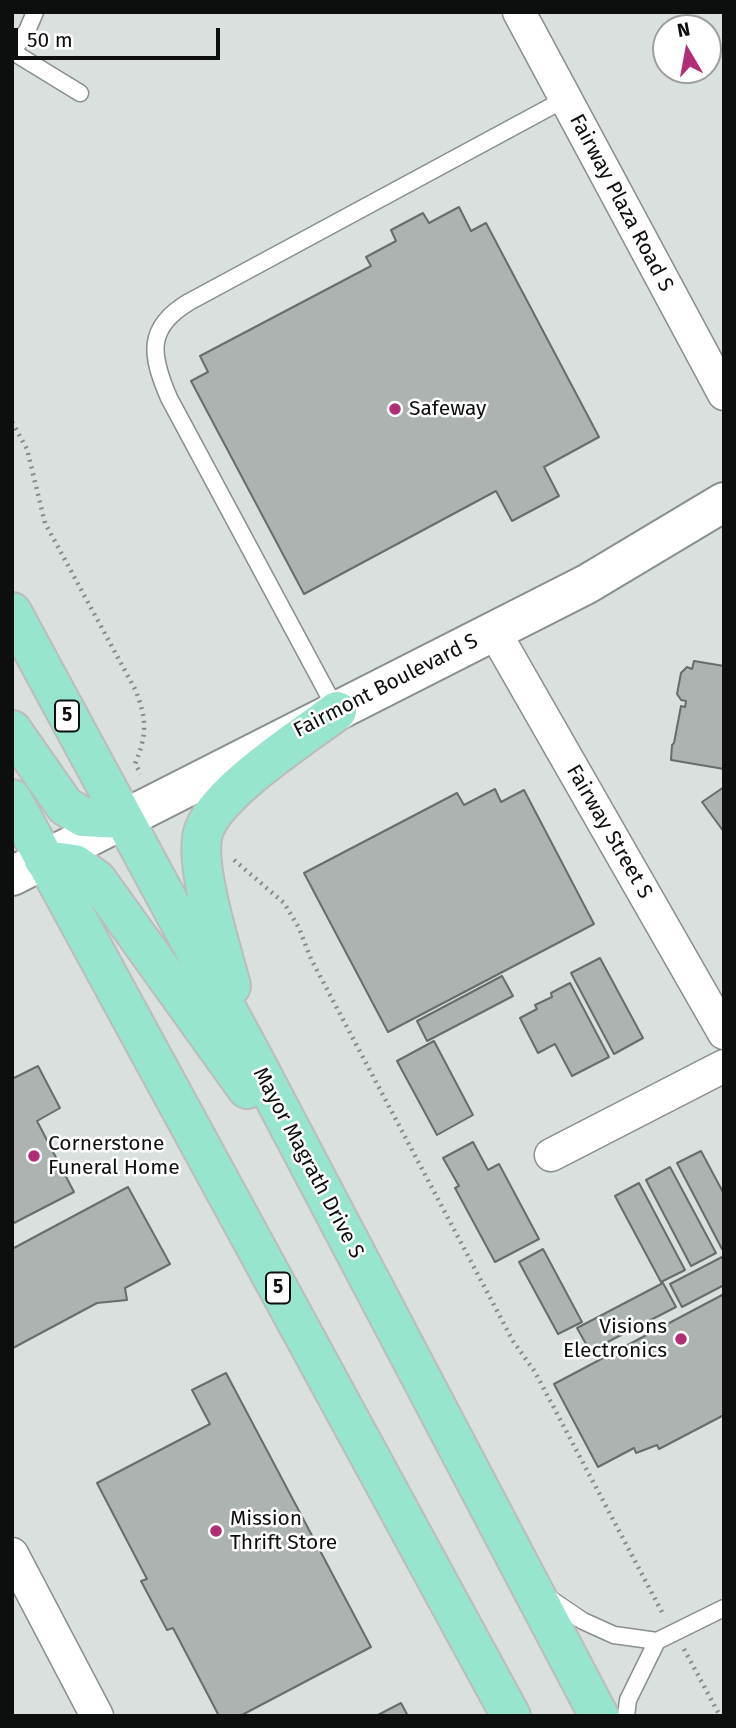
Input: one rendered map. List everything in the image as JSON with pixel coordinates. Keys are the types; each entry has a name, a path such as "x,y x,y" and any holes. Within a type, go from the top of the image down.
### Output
{"main road":[{"name":"Mayor Magrath Drive S","path":"12,612 250,1052 599,1716"},
{"path":"250,1052 214,924 201,846 203,834 216,808 239,785 337,711"},
{"path":"12,730 65,806 83,817 123,819"},
{"name":"5","path":"12,799 28,868 511,1716"},
{"path":"28,868 75,864 97,880 331,1208"}],"street":[{"name":"Fairway Plaza Road S","path":"519,12 724,394"},
{"name":"Fairmont Boulevard S","path":"28,868 587,584 724,502"},
{"name":"Fairway Street S","path":"494,631 724,1033"},
{"path":"551,1155 724,1066"},
{"path":"12,1554 97,1716"}],"lane":[{"path":"35,12 27,31 12,52 80,93"},
{"path":"337,711 169,398 155,362 156,340 164,321 189,302 565,99"},
{"path":"530,1586 583,1621 614,1635 657,1641 724,1608"},
{"path":"626,1716 628,1700 657,1641"}],"path":[{"path":"12,422 27,449 45,523 136,691 145,716 144,739 135,764"},
{"path":"225,853 284,903 292,915 311,960 513,1341 536,1372 673,1633 694,1664 720,1716"}],"building":[{"name":"Safeway","path":"459,207 471,231 486,223 599,437 544,467 559,496 512,521 496,491 304,594 191,381 208,372 200,356 371,266 366,257 396,241 391,230 423,213 429,223"},
{"path":"694,661 724,666 724,769 671,760 681,706 685,707 686,701 681,700 677,694 681,673 687,667 692,669"},
{"path":"724,787 724,832 702,802"},
{"path":"495,789 501,802 524,790 594,924 388,1032 304,873 457,793 464,805"},
{"path":"600,958 643,1038 614,1054 571,973"},
{"path":"502,976 513,996 427,1041 417,1021"},
{"path":"570,983 609,1057 572,1076 555,1044 538,1053 520,1018 537,1009 535,1005 552,997 551,993"},
{"path":"434,1041 473,1115 437,1135 397,1061"},
{"name":"Cornerstone Funeral Home","path":"38,1066 60,1108 37,1121 74,1192 12,1224 12,1074 14,1078"},
{"path":"473,1142 488,1170 499,1164 539,1239 495,1262 455,1188 459,1186 443,1158"},
{"path":"701,1151 724,1194 722,1249 677,1163"},
{"path":"670,1167 716,1253 691,1266 646,1180"},
{"path":"639,1183 685,1270 661,1282 615,1196"},
{"path":"128,1187 170,1264 125,1288 127,1300 97,1303 13,1348 12,1249"},
{"path":"543,1249 582,1322 558,1334 519,1262"},
{"path":"724,1256 724,1285 682,1307 670,1284"},
{"path":"663,1283 676,1307 590,1351 577,1328"},
{"name":"Visions Electronics","path":"724,1294 724,1415 659,1449 657,1445 636,1453 634,1448 598,1467 554,1384"},
{"name":"Mission Thrift Store","path":"226,1373 371,1647 240,1716 219,1716 173,1628 167,1630 141,1581 147,1579 97,1483 210,1424 192,1390"},
{"path":"401,1703 408,1716 376,1716"}],"place":[{"name":"Safeway","path":"395,409"},
{"name":"Cornerstone Funeral Home","path":"34,1156"},
{"name":"Visions Electronics","path":"681,1339"},
{"name":"Mission Thrift Store","path":"216,1531"}]}
